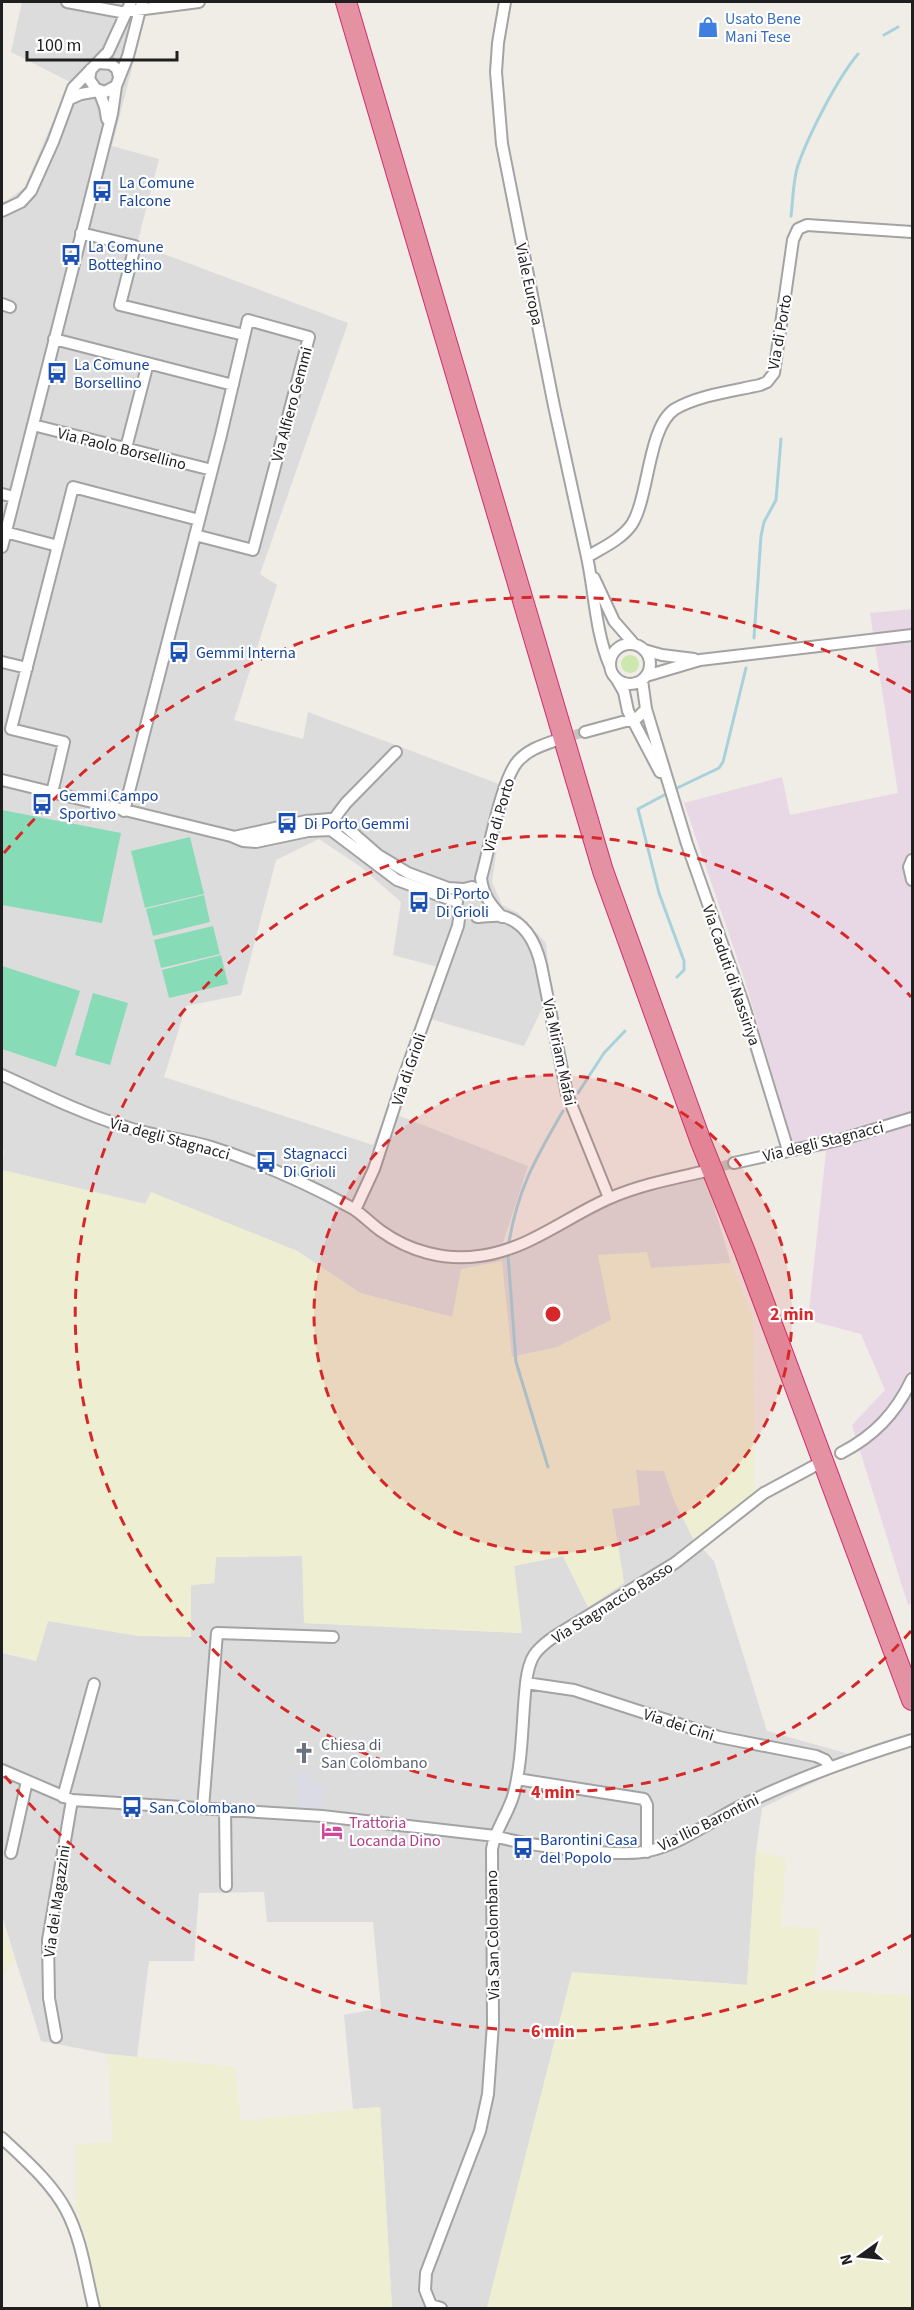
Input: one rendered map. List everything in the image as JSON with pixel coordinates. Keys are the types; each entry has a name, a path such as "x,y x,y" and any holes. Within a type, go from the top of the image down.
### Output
{"highway":[{"path":"346,2 603,871 666,1046 912,1700"},
{"path":"359,2 618,876 655,984 912,1662"}],"street":[{"path":"67,2 128,6 199,2"},
{"name":"Viale Europa","path":"504,2 496,72 503,155 588,561 594,608 604,652 610,666"},
{"path":"70,99 81,94 107,91 117,81 128,56 141,5"},
{"path":"2,211 21,202 31,190 75,85 111,47 128,6"},
{"path":"2,548 108,126 117,81 117,69 111,63 95,65"},
{"path":"95,65 89,75 90,82 98,91 105,107 108,126"},
{"name":"Via di Porto","path":"588,561 621,535 633,522 658,436 669,414 694,402 760,385 774,373 793,240 798,229 807,225 912,232"},
{"path":"81,233 135,246 120,305 244,335 212,470 124,811"},
{"name":"Via Alfiero Gemmi","path":"195,535 253,550 309,337 248,320 244,335"},
{"path":"54,339 233,385"},
{"path":"126,448 148,363"},
{"name":"Via Paolo Borsellino","path":"33,425 212,470"},
{"path":"52,793 64,742 11,729 73,487 199,520"},
{"path":"2,494 14,497"},
{"path":"5,532 58,546"},
{"name":"Viale Europa","path":"588,561 606,607 614,621 634,644"},
{"path":"616,678 627,684 700,660 912,635"},
{"path":"633,720 626,707 624,692 610,666 611,656 616,649 624,644 634,644 662,655 700,660"},
{"path":"585,732 641,716 646,709 641,687 650,665 645,650"},
{"path":"2,662 27,668"},
{"path":"608,727 626,707"},
{"name":"Via Caduti di Nassiriya","path":"646,709 687,844 744,1006 788,1150"},
{"name":"Via Caduti di Nassiriya","path":"633,720 674,800"},
{"name":"Via di Porto","path":"485,895 481,878 502,798 513,767 531,750 554,741"},
{"path":"2,780 243,841 256,842 324,829 396,752"},
{"path":"234,837 306,821 325,818 334,820 399,868 442,886 475,888 485,895 485,909 476,917 458,926"},
{"path":"324,829 339,835 365,858 397,880 458,907 466,917 502,916"},
{"path":"912,860 909,867 912,880"},
{"path":"458,907 459,895 481,878"},
{"name":"Via Miriam Mafai","path":"485,895 502,916 523,928 537,949 567,1094 609,1198"},
{"name":"Via di Grioli","path":"355,1210 374,1169 458,926 458,907"},
{"name":"Via degli Stagnacci","path":"2,1076 108,1122 208,1146 263,1166 355,1210 381,1231 409,1247 441,1256 464,1258 496,1254 520,1246 609,1198 655,1182 702,1172"},
{"name":"Via degli Stagnacci","path":"734,1163 843,1139 912,1118"},
{"path":"841,1453 860,1443 880,1427 897,1407 912,1379"},
{"name":"Via Stagnaccio Basso","path":"495,1836 510,1804 517,1779 528,1667 540,1646 675,1563 764,1493 816,1465"},
{"path":"203,1808 217,1634 333,1637"},
{"name":"Via dei Cini","path":"526,1683 574,1690 718,1737 816,1756 825,1760 830,1767"},
{"name":"Via dei Magazzini","path":"56,2037 49,1998 48,1940 68,1799 94,1684"},
{"name":"Via Ilio Barontini","path":"495,1836 507,1840 583,1849 625,1853 647,1852 675,1841 748,1802 830,1767 912,1740"},
{"path":"2,1770 68,1799 322,1816 495,1836"},
{"path":"517,1779 644,1799 647,1805 647,1852"},
{"path":"11,1852 27,1781"},
{"path":"225,1809 226,1886"},
{"name":"Via San Colombano","path":"441,2308 431,2305 425,2290 426,2272 480,2131 488,2094 493,2024 491,1858 495,1836"},
{"path":"2,2138 42,2177 66,2211 81,2250 93,2308"}],"shaded area":[{"path":"22,2 149,2 112,146 159,159 137,244 348,323 260,574 277,585 234,720 303,739 308,712 512,789 497,847 492,882 502,905 518,913 546,943 551,990 524,1046 420,1016 438,967 393,955 401,902 361,867 319,839 276,860 241,995 186,1006 164,1077 373,1145 387,1111 528,1166 503,1243 541,1232 647,1181 701,1164 731,1263 651,1268 598,1255 611,1320 557,1347 511,1357 452,1317 360,1293 297,1251 151,1192 145,1204 2,1170 4,1151 2,1150 2,201 6,201 24,188 70,82 11,52"},
{"path":"912,609 912,1603 908,1605 852,1425 885,1390 861,1334 808,1320 826,1151 796,1156 745,981 684,803 782,777 790,815 898,793 870,613"},
{"path":"636,1470 664,1471 674,1500 694,1540 714,1561 767,1731 849,1754 849,1765 762,1808 756,1851 747,1985 572,1973 487,2308 392,2308 380,2107 353,2109 344,2015 381,2008 373,1922 267,1922 264,1892 199,1893 194,1961 149,1961 137,2057 108,2054 41,2041 2,1916 2,1653 36,1661 48,1621 139,1636 191,1585 214,1583 216,1557 303,1556 304,1623 522,1633 514,1566 563,1556 588,1607 624,1583 612,1509"},
{"path":"294,1773 313,1774 312,1784 325,1785 322,1816 296,1815 299,1782 293,1781"}],"green space":[{"path":"630,655 636,658 639,664 636,670 630,673 624,670 621,664 624,658"},
{"path":"2,810 121,833 102,923 2,905"},
{"path":"190,837 204,894 145,908 131,851"},
{"path":"204,895 210,922 153,936 146,909"},
{"path":"213,926 220,954 161,968 154,940"},
{"path":"221,955 228,984 169,998 162,970"},
{"path":"2,966 80,991 56,1067 2,1049"},
{"path":"93,993 128,1003 110,1065 75,1055"},
{"path":"2,1170 145,1204 151,1192 297,1251 360,1293 452,1317 461,1269 502,1261 512,1357 557,1347 611,1320 598,1255 647,1252 651,1268 731,1263 753,1319 755,1493 694,1540 674,1500 664,1471 636,1470 640,1505 612,1509 624,1583 588,1607 563,1556 514,1566 522,1633 304,1623 302,1556 216,1557 214,1583 191,1585 191,1637 139,1636 48,1621 36,1661 2,1651"},
{"path":"756,1851 785,1858 782,1926 820,1929 813,1989 912,1996 912,2308 487,2308 572,1972 747,1985"},
{"path":"2,1928 4,1928 15,1961 2,1976"},
{"path":"108,2054 235,2067 241,2121 380,2107 392,2308 101,2308 88,2243 76,2207 76,2144 113,2142"}],"waterway":[{"path":"884,35 898,27"},
{"path":"791,216 795,177 803,152 833,92 858,54"},
{"path":"754,638 761,536 764,522 776,500 781,439"},
{"path":"673,790 719,768 723,762 746,668"},
{"path":"668,793 638,809 659,893 684,961 684,970 677,977"},
{"path":"578,1093 604,1053 625,1031"},
{"path":"509,1242 517,1205 529,1174 563,1111"},
{"path":"508,1255 516,1362 548,1467"}],"tunnel":[{"path":"560,739 585,732"},
{"path":"708,1170 734,1163"}],"place":[{"name":"Usato Bene Mani Tese","path":"708,27"},
{"name":"La Comune Falcone","path":"102,191"},
{"name":"La Comune Botteghino","path":"71,255"},
{"name":"La Comune Borsellino","path":"57,373"},
{"name":"Gemmi Interna","path":"179,652"},
{"name":"Gemmi Campo Sportivo","path":"42,804"},
{"name":"Di Porto Gemmi","path":"287,823"},
{"name":"Di Porto Di Grioli","path":"419,902"},
{"name":"Stagnacci Di Grioli","path":"266,1162"},
{"name":"Chiesa di San Colombano","path":"304,1753"},
{"name":"San Colombano","path":"132,1807"},
{"name":"Trattoria Locanda Dino","path":"332,1831"},
{"name":"Barontini Casa del Popolo","path":"523,1848"}]}
